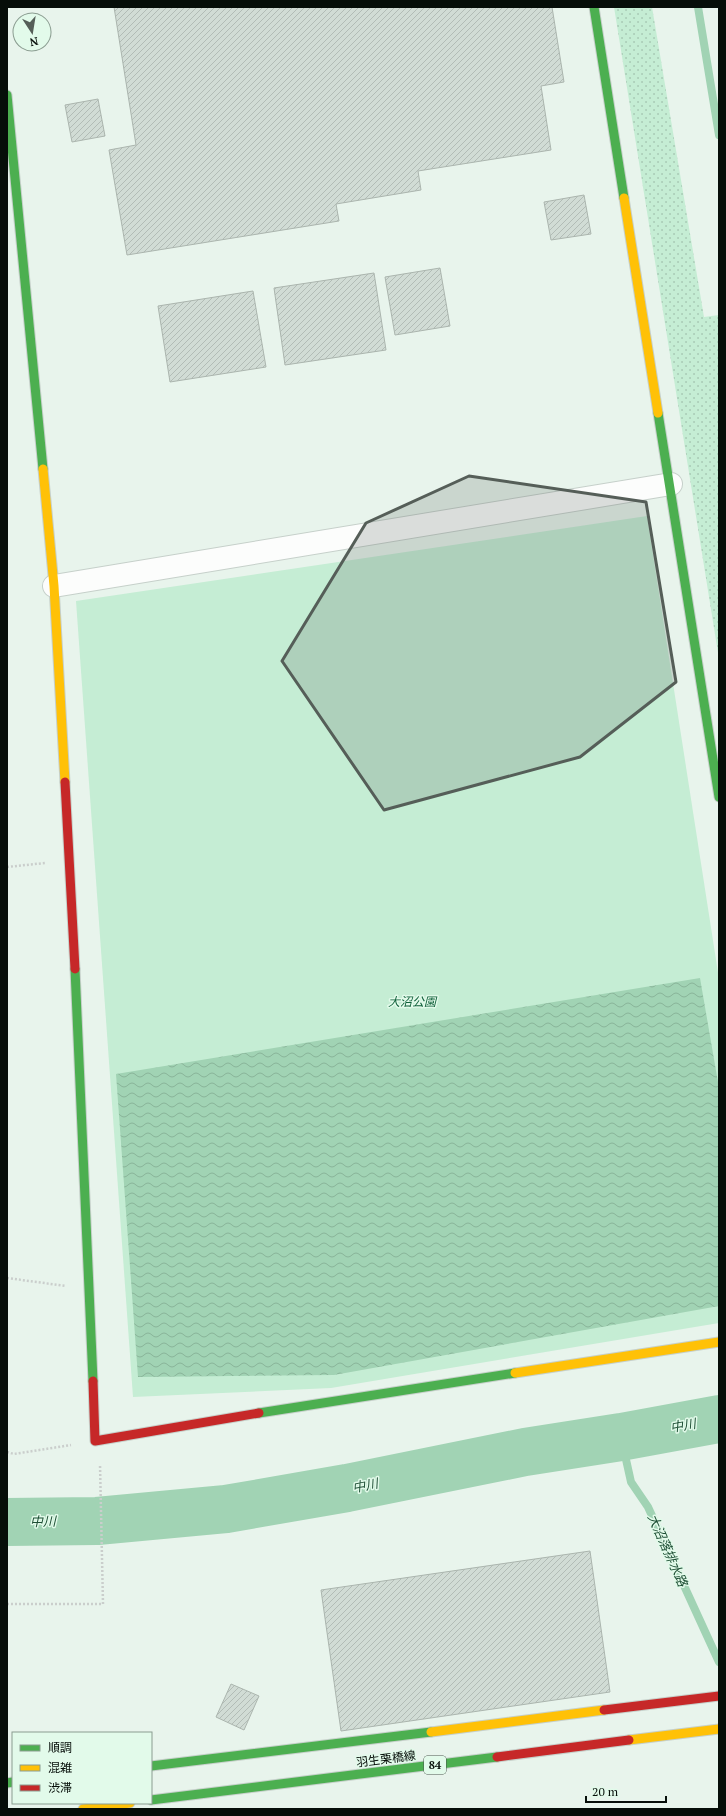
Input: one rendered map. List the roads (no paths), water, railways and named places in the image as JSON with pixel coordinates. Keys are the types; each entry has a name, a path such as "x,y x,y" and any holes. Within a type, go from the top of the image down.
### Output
{"street":[{"path":"594,7 671,484 719,797"},
{"path":"7,95 54,586 70,860 90,1289 95,1441 333,1400 719,1342"},
{"path":"54,586 671,484"},
{"name":"羽生栗橋線","path":"152,1766 719,1696"},
{"name":"羽生栗橋線","path":"152,1800 719,1729"},
{"path":"83,1809 122,1804"}],"water":[{"path":"700,978 719,1088 719,1306 334,1375 138,1377 116,1074"}],"waterway":[{"path":"698,7 719,135"},
{"name":"中川","path":"7,1522 97,1521 226,1509 347,1488 525,1452 621,1437 719,1419"},
{"name":"大沼落排水路","path":"621,1437 631,1482 648,1507 719,1662"}],"park label":[{"name":"大沼公園","path":"412,1002"}]}
